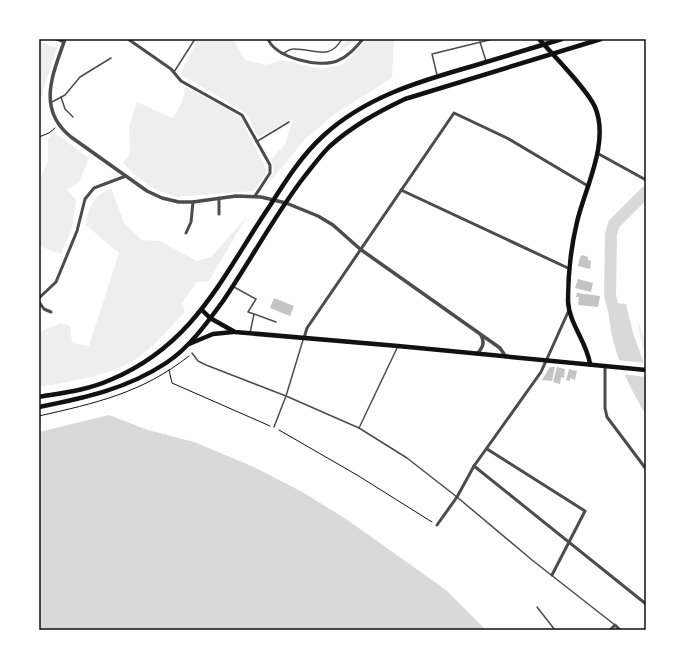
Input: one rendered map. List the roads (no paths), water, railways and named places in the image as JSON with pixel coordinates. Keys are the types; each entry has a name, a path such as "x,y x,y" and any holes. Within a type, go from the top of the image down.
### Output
{"main road":[{"path":"539,39 588,96 595,107 599,128 597,153 576,224 570,269 570,310 574,325 589,357 590,364"},
{"path":"39,397 109,381 135,368 168,345 202,310 274,199 308,151 324,135 348,116 393,92 438,76 562,39"},
{"path":"39,407 82,398 128,385 168,362 188,344 210,318 233,286 286,203 328,148 354,126 377,112 426,92 601,39"},
{"path":"202,310 210,318 235,332"},
{"path":"188,344 214,334 235,332 646,370"}],"street":[{"path":"57,39 64,40 51,83 50,104 54,119 58,125 71,136 126,176 162,198 179,202 255,196 274,199 318,216 332,225 360,249 480,333 500,348 506,357"},
{"path":"128,39 174,72 181,80 242,115 270,166 270,173 255,196"},
{"path":"268,39 275,49 282,54 316,63 328,64 344,58 363,39"},
{"path":"304,338 308,328 360,249 454,113 507,138 588,186"},
{"path":"597,153 646,180"},
{"path":"39,298 56,282 77,231 85,199 94,188 126,176"},
{"path":"401,190 570,269"},
{"path":"219,198 219,214"},
{"path":"186,233 191,222 194,202"},
{"path":"39,302 44,309 51,312"},
{"path":"438,525 457,497 474,466 541,372 570,310"},
{"path":"476,355 484,345 484,341 480,333"},
{"path":"605,366 605,408 607,416 646,469"},
{"path":"487,449 585,511 552,575"},
{"path":"474,466 568,543 646,604"},
{"path":"610,630 615,625 620,630"}],"lane":[{"path":"174,72 195,39"},
{"path":"282,54 292,49 325,52 333,50 342,39"},
{"path":"438,76 432,54 493,39"},
{"path":"480,42 486,62"},
{"path":"50,104 61,97 80,77 111,58"},
{"path":"61,97 65,109 73,117"},
{"path":"256,142 289,122"},
{"path":"233,286 256,299 248,312 276,322"},
{"path":"250,333 254,314"},
{"path":"274,427 286,396 304,338"},
{"path":"359,428 398,346"},
{"path":"192,353 198,361 206,365 286,396 359,428 406,458 457,497 615,625"},
{"path":"537,607 555,630"}],"waterway":[{"path":"616,318 610,296 611,234 614,224 646,192"}]}
